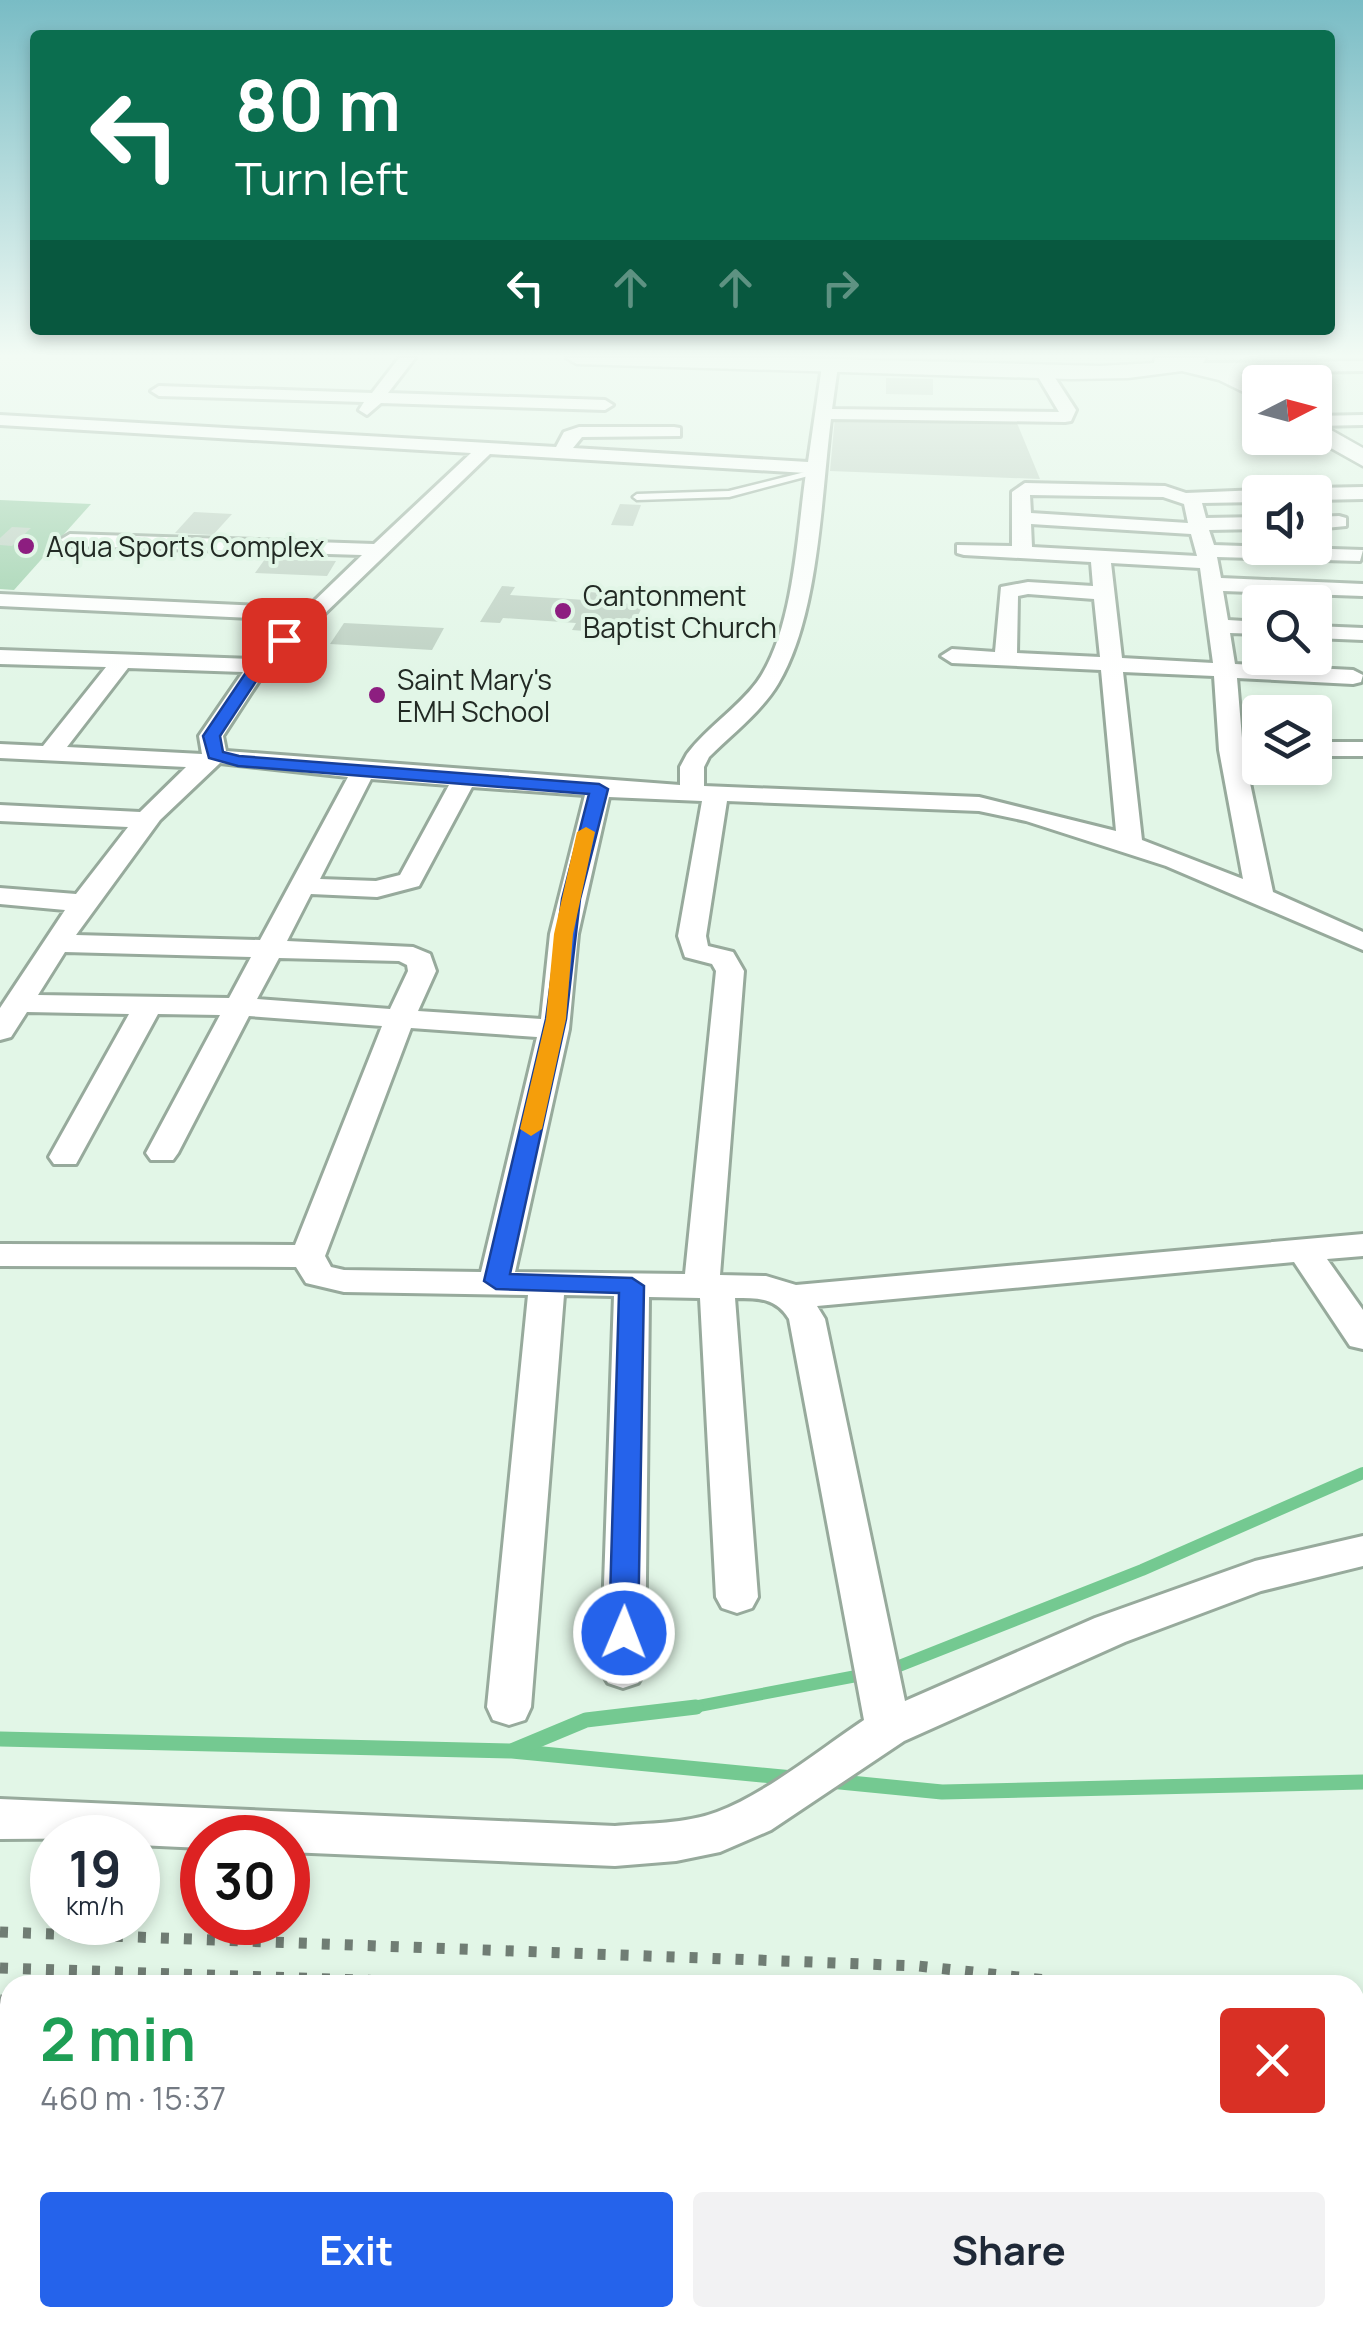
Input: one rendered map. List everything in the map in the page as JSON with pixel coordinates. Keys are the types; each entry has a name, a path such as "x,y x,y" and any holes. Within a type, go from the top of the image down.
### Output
{"street":[{"path":"0,1031 83,903 143,820 211,758 212,736 258,666 466,467"},
{"path":"765,467 813,470"},
{"path":"737,1597 709,1288 730,970 723,958 695,951 692,936 704,794 692,766 767,684 784,648 797,603 814,467"},
{"path":"1022,551 1021,492 1032,488 1165,492 1188,498 1242,496"},
{"path":"1332,494 1363,493"},
{"path":"1188,498 1205,550 1225,670 1231,750 1260,896"},
{"path":"1021,518 1205,550 1363,590"},
{"path":"1332,522 1340,522"},
{"path":"1205,550 1242,532"},
{"path":"70,540 375,550"},
{"path":"964,549 1100,556 1205,550 1360,555"},
{"path":"1100,556 1130,846"},
{"path":"1006,660 1008,591 1028,588 1104,593"},
{"path":"0,600 308,614"},
{"path":"1218,626 1242,627"},
{"path":"1332,633 1363,634"},
{"path":"952,656 1352,677"},
{"path":"0,657 258,666"},
{"path":"50,754 122,661"},
{"path":"1332,749 1363,749"},
{"path":"1231,750 1242,750"},
{"path":"0,751 211,758 599,789 979,804 1022,810 1260,896 1363,942"},
{"path":"162,1152 363,771"},
{"path":"301,886 377,889 410,880 464,779"},
{"path":"496,1281 554,1029 564,934 599,789"},
{"path":"0,813 143,820"},
{"path":"0,896 83,903"},
{"path":"58,943 270,947 414,956 420,960 422,971 308,1256 318,1276 330,1280 766,1287 792,1297 1363,1245"},
{"path":"18,1003 242,1006 554,1029"},
{"path":"65,1158 148,1005"},
{"path":"1304,1252 1363,1337"},
{"path":"0,1255 308,1256"},
{"path":"509,1707 547,1283"},
{"path":"622,1671 632,1286"},
{"path":"792,1297 807,1319 885,1713"},
{"path":"0,1819 615,1846 676,1841 720,1832 778,1801 841,1759 885,1713 1254,1577 1363,1551"}],"lane":[{"path":"638,497 729,494 813,470"}],"green space":[{"name":"Aqua Sports Complex","path":"0,500 91,504 14,590 0,589"}],"building":[{"path":"830,467 1035,467 1040,479 830,471"},
{"path":"620,504 641,505 633,526 611,525"},
{"path":"194,512 232,514 213,535 175,533"},
{"path":"12,527 31,528 12,546 0,545 0,538"},
{"path":"265,559 336,561 327,576 255,573"},
{"name":"Cantonment Baptist Church","path":"502,586 515,587 510,595 585,600 589,592 625,595 621,603 643,605 634,624 615,622 609,633 572,630 576,623 503,618 500,623 480,622"},
{"path":"344,623 444,628 432,650 330,644"}],"waterway":[{"path":"889,1670 1142,1570 1363,1473"},
{"path":"689,1708 867,1674"},
{"path":"689,1708 696,1707"},
{"path":"514,1750 586,1720 689,1708"},
{"path":"683,1709 689,1708"},
{"path":"0,1739 512,1751 793,1778"},
{"path":"830,1781 942,1792 1363,1782"}],"railway":[{"path":"0,1932 918,1966 1000,1975"},
{"path":"0,1968 208,1975"}],"slow traffic":[{"path":"531,1129 556,1019 564,934 586,832"}],"place":[{"name":"Aqua Sports Complex","path":"26,546"},
{"name":"Cantonment Baptist Church","path":"563,611"},
{"name":"Saint Mary's EMH School","path":"377,695"}],"route":[{"path":"284,640 258,666 212,736 211,748 224,759 599,789 564,934 556,1019 496,1281 632,1286 624,1633"}]}
